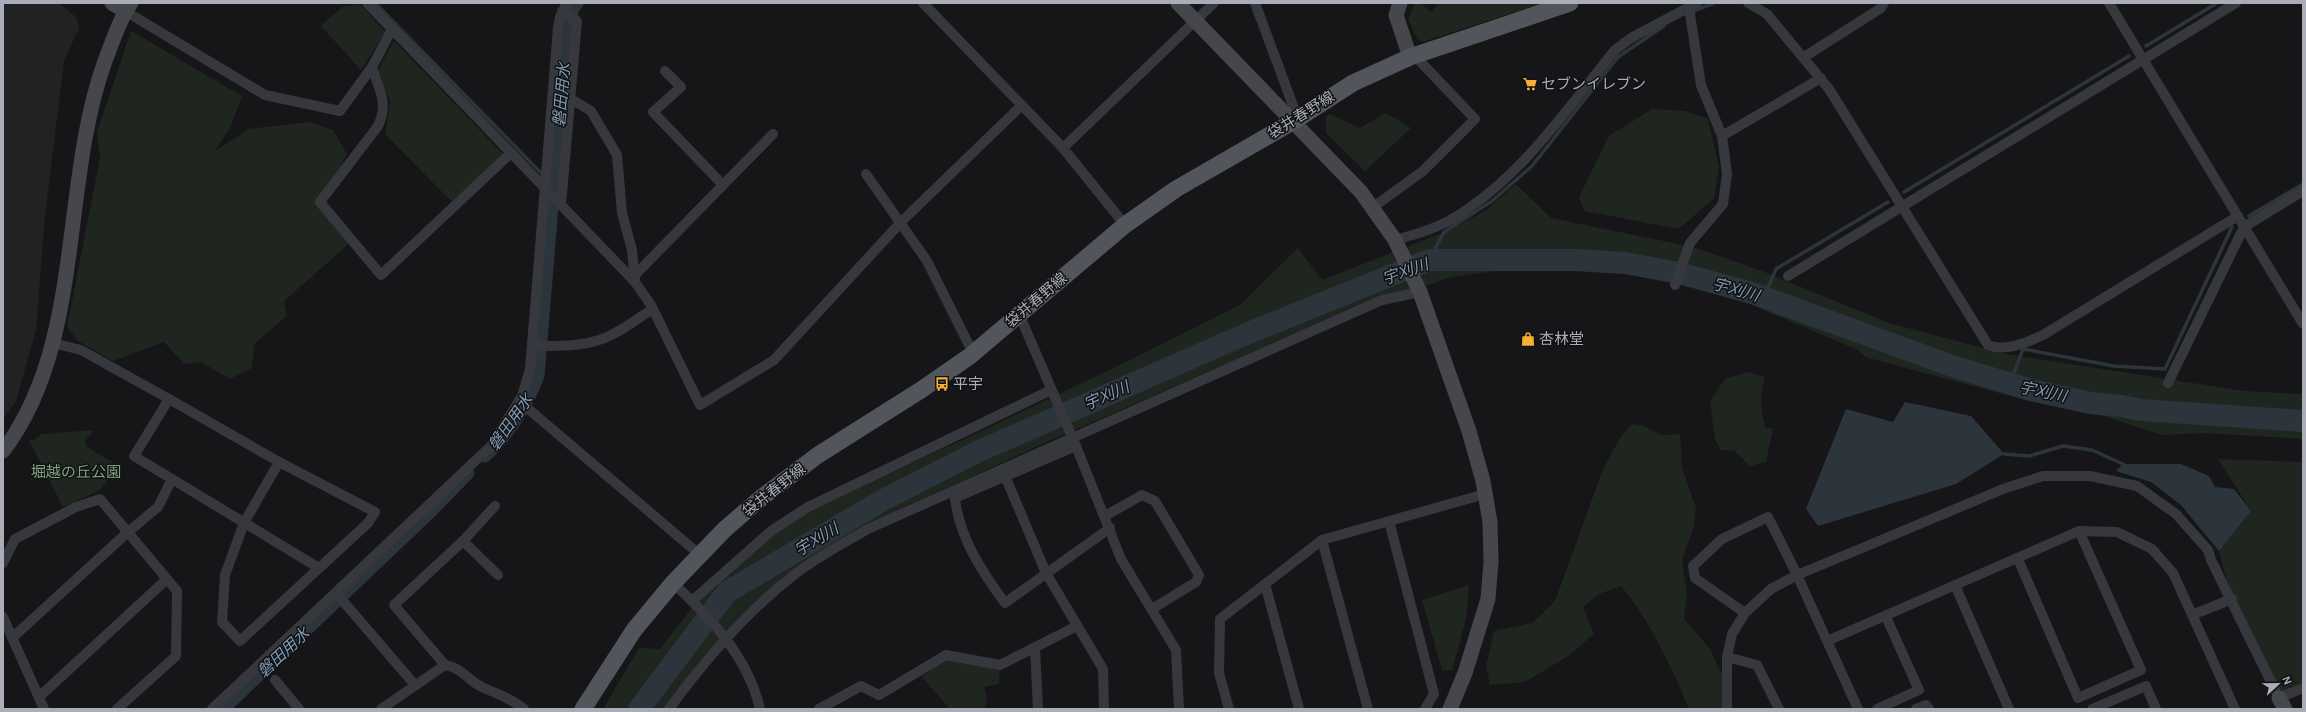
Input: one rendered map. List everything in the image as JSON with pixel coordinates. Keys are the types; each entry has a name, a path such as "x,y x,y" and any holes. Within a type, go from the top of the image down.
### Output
{"main road":[{"name":"袋井春野線","path":"583,709 634,630 673,583 700,554 761,498 818,456 921,390 973,353 1125,225 1176,189 1296,120 1353,83 1412,56 1570,3"}],"street":[{"path":"112,3 128,7 266,96 340,111 372,67 392,29"},
{"path":"367,3 544,188 635,278 653,309 700,405 774,360 901,222 1022,105"},
{"path":"923,3 1063,148 1125,225"},
{"path":"1178,3 1296,120 1361,192 1395,240 1420,292 1469,431 1485,494 1490,522 1488,599 1465,673 1450,709"},
{"path":"1063,148 1214,3"},
{"path":"1255,3 1296,120"},
{"path":"1372,208 1423,171 1475,119 1412,56 1396,15 1400,3"},
{"path":"1748,3 1766,14 1821,78 1986,344 1997,349 2030,341 2043,335 2238,216"},
{"path":"1804,57 1881,8 1884,3"},
{"path":"2109,3 2303,324"},
{"path":"1788,276 1903,208 2236,3"},
{"path":"1395,240 1421,233 1452,220 1486,195 1523,162 1615,50 1631,38 1693,6 1701,85 1722,136 1727,174 1723,204 1690,244 1675,284"},
{"path":"3,451 34,397 53,343 60,314 83,144 96,86 128,7"},
{"path":"212,709 491,446 519,401 530,369 558,28 565,7 578,21 561,205"},
{"path":"372,67 383,101 384,113 378,126 320,202 381,275 511,153"},
{"path":"665,71 681,87 653,112 723,185"},
{"path":"1722,136 1821,78"},
{"path":"571,99 592,111 618,155 622,213 632,250 635,278"},
{"path":"635,278 773,134"},
{"path":"866,174 927,261 973,353"},
{"path":"2168,383 2244,227 2303,191"},
{"path":"669,709 725,637 766,597 796,573 836,547 897,515 1073,439 1384,300 1420,292"},
{"path":"532,346 569,345 599,340 616,332 653,309"},
{"path":"1019,314 1073,439 1110,528 1121,559 1176,650 1179,709"},
{"path":"53,343 80,350 170,399 279,462 374,512 368,523 240,641 222,622 225,575 244,523 279,462"},
{"path":"692,601 771,531 808,508 1052,392"},
{"path":"170,399 134,456 319,568"},
{"path":"519,401 700,554"},
{"path":"1073,439 1005,476 955,498 957,515 981,571 1005,603 1110,528"},
{"path":"1005,476 1046,573 1076,626 1103,669 1104,709"},
{"path":"1727,709 1727,657 1732,634 1745,613 1772,588 1797,575 2003,489 2043,476 2090,476 2137,486 2176,514 2208,550 2211,560 2232,599 2282,704 2303,688"},
{"path":"12,638 128,532 158,507 172,479"},
{"path":"1229,709 1219,673 1220,619 1322,540 1485,494"},
{"path":"1105,516 1142,495 1155,501 1199,575 1196,582 1152,609"},
{"path":"3,563 15,539 76,508 100,499 177,591 176,656 117,709"},
{"path":"495,506 463,541 394,605 445,665 456,667 481,686 508,696 524,709"},
{"path":"1745,613 1695,578 1693,566 1722,539 1768,517 1797,575 1858,709"},
{"path":"1389,521 1434,694 1425,709"},
{"path":"2018,559 2078,698 2141,670 2079,531"},
{"path":"1827,641 2018,559 2079,531 2117,532 2152,549 2173,573 2235,709"},
{"path":"1322,540 1368,709"},
{"path":"463,541 498,575"},
{"path":"39,697 167,579"},
{"path":"673,583 692,601 725,637 740,660 756,692 760,709"},
{"path":"1265,584 1299,709"},
{"path":"1955,585 2009,709"},
{"path":"336,593 415,685"},
{"path":"2192,615 2232,599"},
{"path":"1878,709 1919,690 1886,616"},
{"path":"3,617 44,709"},
{"path":"820,709 861,686 879,695 946,655 1000,665 1076,626"},
{"path":"1035,648 1038,709"},
{"path":"1727,657 1757,665 1779,709"},
{"path":"385,708 415,685 445,665"},
{"path":"275,680 299,709"},
{"path":"2092,709 2146,686 2156,709"},
{"path":"1916,709 1926,705 1929,709"}],"shaded area":[{"path":"3,3 59,3 76,17 79,28 64,61 45,216 36,330 16,401 3,419"},
{"path":"1905,402 1971,416 2004,454 1956,484 1818,526 1806,509 1846,409 1893,422"},
{"path":"2123,464 2181,464 2209,476 2215,487 2234,489 2251,511 2219,551 2181,505 2151,482 2116,471"}],"green space":[{"path":"1415,3 1420,3 1432,12 1439,3 1543,3 1422,42 1417,39 1408,19"},
{"path":"360,4 385,32 361,70 321,26 342,7"},
{"path":"131,31 242,96 230,128 214,152 248,129 310,122 333,130 347,154 319,208 352,241 284,301 287,316 254,344 252,368 230,379 201,362 184,364 164,342 113,361 78,341 67,327 100,158 97,132"},
{"path":"394,41 503,154 453,203 385,134 390,101 378,70"},
{"path":"1652,109 1685,111 1708,119 1719,167 1714,198 1679,229 1584,211 1579,197 1609,136"},
{"path":"1386,113 1411,128 1365,171 1326,133 1326,117 1330,114 1360,128"},
{"path":"1516,184 1551,218 1693,247 1762,271 1889,323 2006,354 2244,391 2303,394 2303,439 2205,433 2162,435 2104,416 2025,400 1865,357 1858,350 1752,305 1689,286 1604,268 1517,268 1452,277 1382,300 1252,353 1040,445 865,527 785,575 750,607 692,671 668,709 603,709 639,648 660,649 698,600 766,539 801,512 971,436 1130,360 1240,305 1298,248 1322,280 1445,232 1485,211"},
{"path":"1747,372 1765,377 1761,396 1762,414 1765,427 1773,429 1766,462 1750,466 1735,451 1721,450 1715,440 1710,401 1725,379"},
{"path":"1632,424 1644,426 1661,435 1680,434 1682,467 1696,508 1694,526 1682,560 1687,594 1684,619 1710,649 1722,675 1722,709 1689,709 1660,645 1642,614 1621,586 1599,594 1583,607 1594,634 1568,656 1525,682 1490,685 1486,666 1494,631 1533,623 1555,601 1603,469 1620,438"},
{"name":"堀越の丘公園","path":"94,430 85,441 87,447 119,466 100,490 63,507 29,440 34,440 42,434"},
{"path":"2218,459 2303,462 2303,688 2279,698 2232,599 2219,551 2251,511"},
{"path":"1469,585 1466,619 1452,671 1442,670 1422,600"},
{"path":"950,655 1000,665 999,684 984,687 987,699 985,709 950,709 922,677"}],"waterway":[{"path":"375,3 543,175"},
{"name":"磐田用水","path":"485,456 502,439 516,419 538,376 567,25 577,3"},
{"path":"1691,12 1714,3"},
{"path":"2146,46 2217,3"},
{"path":"1429,260 1444,232 1492,201 1532,166 1618,57 1664,26"},
{"path":"1904,192 2129,56"},
{"path":"2249,216 2303,184"},
{"path":"1764,297 1776,269 1888,202"},
{"path":"2010,383 2023,349 2114,366 2165,369 2232,227"},
{"name":"宇刈川","path":"639,709 727,592 883,500 977,452 1246,334 1429,260 1575,260 1625,263 1679,273 1752,293 1955,367 2031,390 2090,403 2122,406 2141,410 2303,421"},
{"path":"2004,454 2029,456 2063,446 2092,450 2123,464"},
{"name":"磐田用水","path":"223,709 432,510 468,473"}],"place":[{"name":"セブンイレブン","path":"1530,84"},
{"name":"杏林堂","path":"1528,339"},
{"name":"平宇","path":"942,384"}]}
